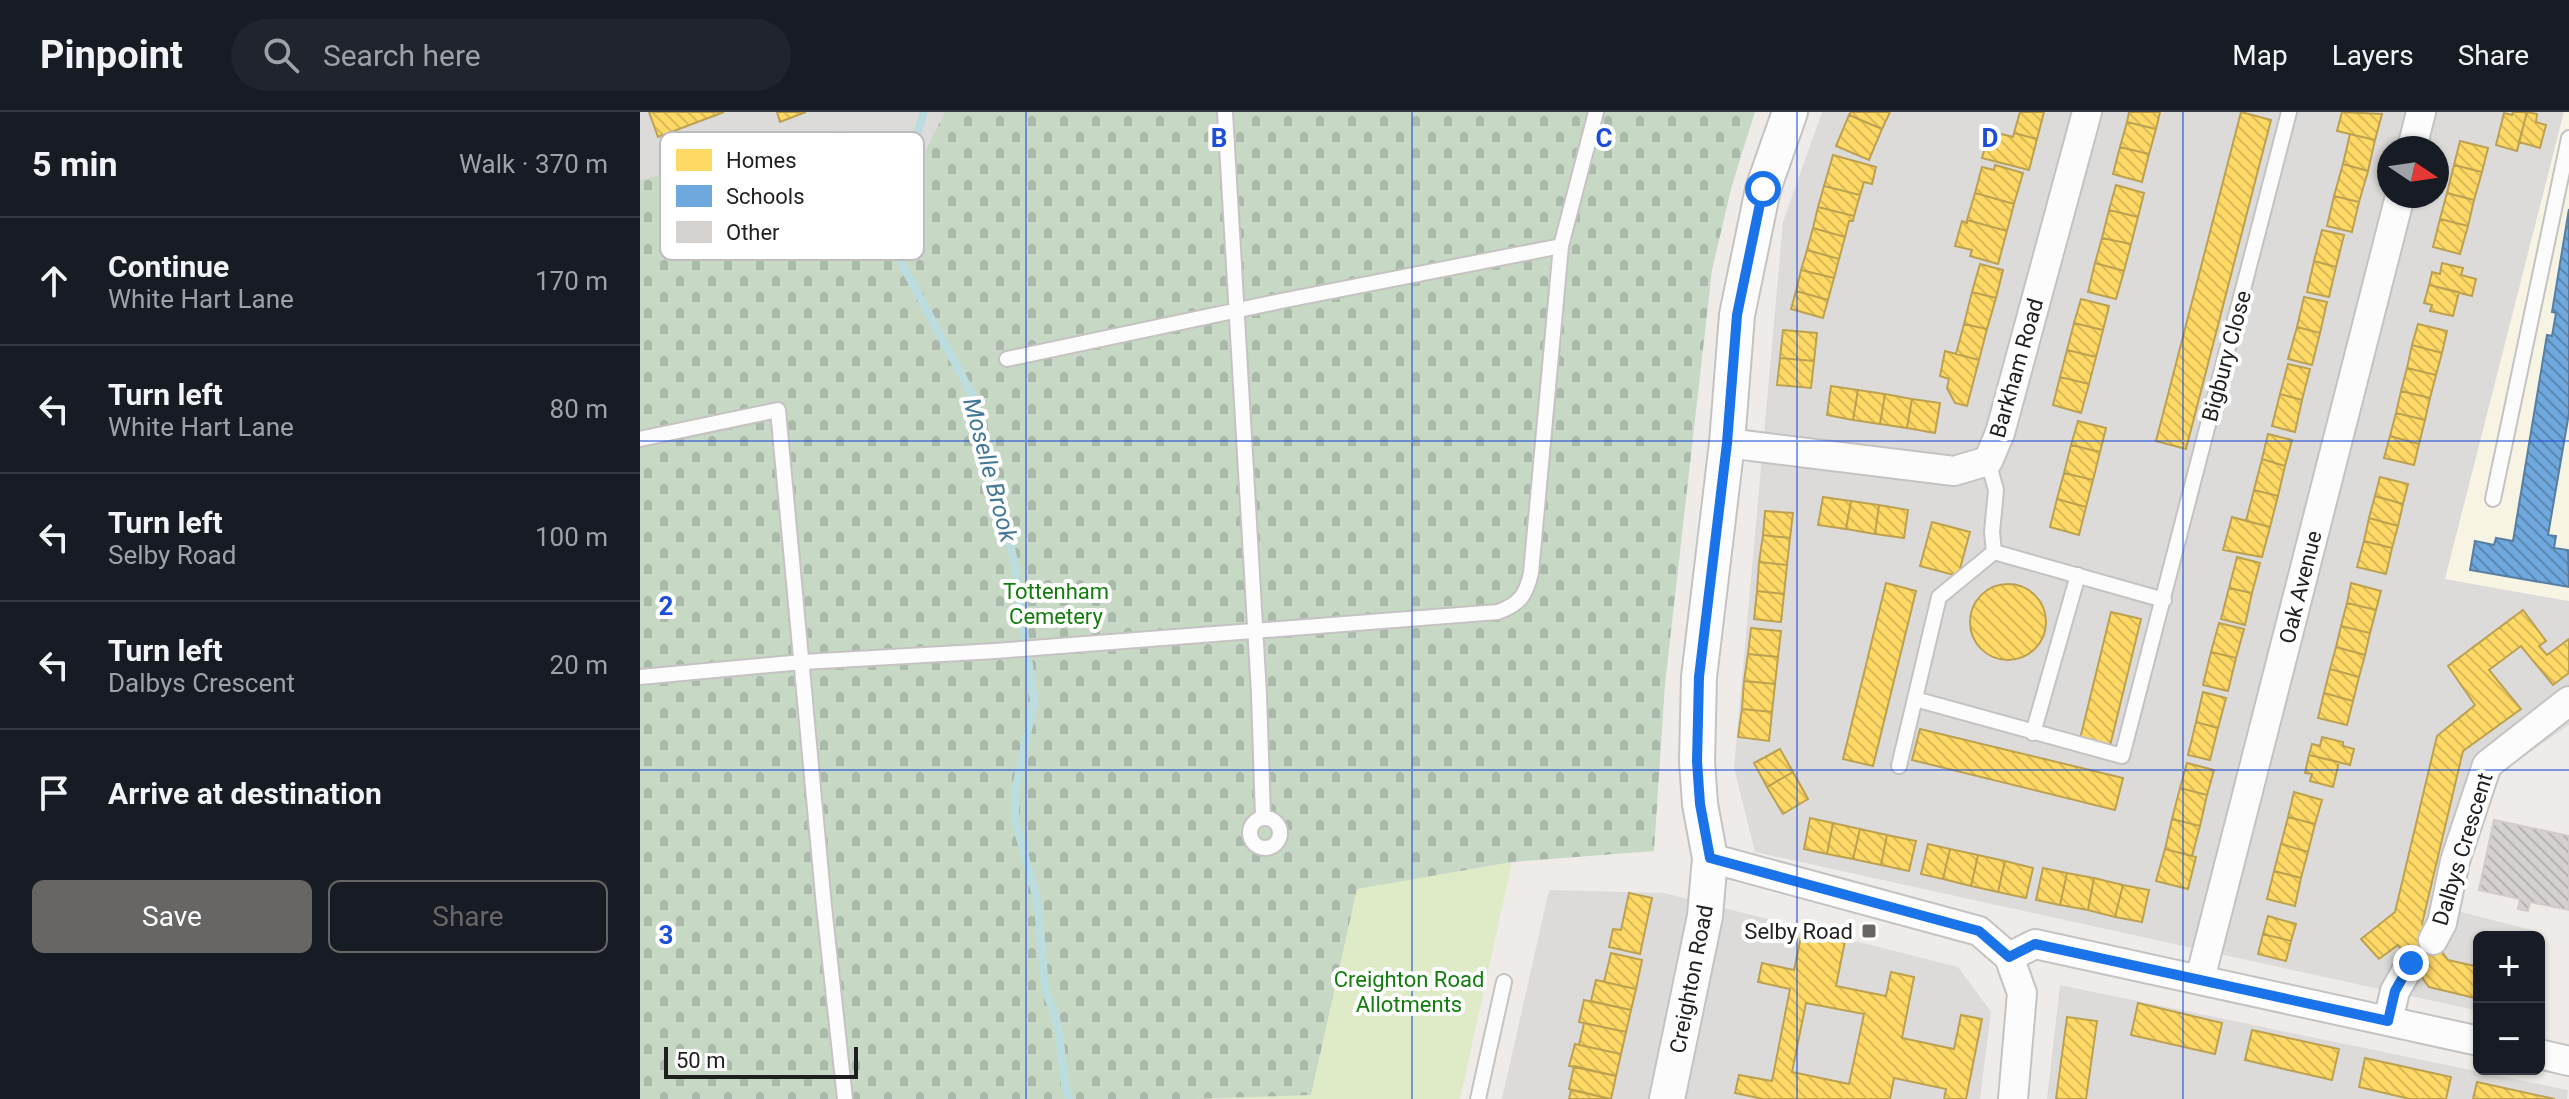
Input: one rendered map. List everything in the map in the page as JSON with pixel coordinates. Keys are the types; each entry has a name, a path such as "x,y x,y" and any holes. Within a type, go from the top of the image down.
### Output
{"street":[{"name":"Creighton Road","path":"1667,1099 1705,916 1710,858 1700,804 1697,761 1699,677 1727,443 1737,315 1763,189 1790,112"},
{"name":"Barkham Road","path":"1727,443 1954,471 1988,461 2000,433 2087,112"},
{"path":"2415,136 2421,112"},
{"name":"Oak Avenue","path":"2200,979 2397,208"},
{"name":"Dalbys Crescent","path":"2433,940 2442,923 2455,861 2487,765 2569,701"},
{"path":"1710,858 1979,931 2009,957 2022,993 2013,1099"},
{"path":"2009,957 2035,944 2473,1040"},
{"path":"2388,1021 2395,991 2411,963"},
{"path":"2545,1055 2569,1061"}],"lane":[{"path":"1225,112 1263,817"},
{"path":"640,677 803,662 995,651 1498,612 1516,606 1526,593 1531,573 1561,246 1596,112"},
{"name":"Bigbury Close","path":"1915,699 2122,756 2289,112"},
{"path":"2493,499 2569,138"},
{"path":"1007,359 1561,246"},
{"path":"640,439 778,410 845,1099"},
{"path":"1988,461 1996,490 1992,532 1994,552"},
{"path":"1994,552 2164,600"},
{"path":"1899,766 1939,597 1994,552"},
{"path":"2033,733 2078,575"},
{"path":"1478,1099 1504,982"}],"shaded area":[{"path":"640,112 945,112 924,154 924,132 660,132 660,175 640,180"},
{"path":"1822,112 2564,112 2446,579 2569,601 2569,725 2491,779 2458,911 2535,931 2473,931 2473,1010 1755,852 1734,768 1783,222"},
{"path":"2564,112 2569,112 2569,601 2445,579"},
{"path":"1549,890 1664,893 1958,967 1991,1012 1980,1099 1502,1099"},
{"path":"2060,985 2473,1070 2473,1075 2495,1075 2568,1090 2567,1099 2047,1099"}],"green space":[{"name":"Tottenham Cemetery","path":"945,112 1755,112 1732,185 1712,270 1665,684 1654,851 1512,862 1357,889 1311,1095 1194,1099 640,1099 640,180 660,175 660,260 924,260 924,153"},
{"name":"Creighton Road Allotments","path":"1512,862 1460,1099 1194,1099 1311,1095 1357,889"}],"building: Homes":[{"path":"649,112 724,112 671,132 660,132 658,137"},
{"path":"777,112 806,112 780,122"},
{"path":"1851,112 1890,112 1882,129 1849,115"},
{"path":"2020,112 2044,112 2037,139 2014,133"},
{"path":"2129,112 2160,112 2156,129 2127,122"},
{"path":"2241,112 2271,120 2186,449 2156,441"},
{"path":"2342,112 2382,114 2375,140 2337,131"},
{"path":"2513,112 2527,112 2517,151 2496,145 2504,113 2512,115"},
{"path":"2527,112 2537,114 2536,122 2546,125 2540,148 2519,142"},
{"path":"1849,115 1882,129 1869,160 1836,146"},
{"path":"2127,122 2156,129 2149,154 2120,147"},
{"path":"1990,131 2037,139 2029,170 1982,158"},
{"path":"2350,134 2375,140 2368,171 2343,164"},
{"path":"2460,141 2488,148 2482,172 2454,165"},
{"path":"2120,147 2149,154 2142,182 2113,174"},
{"path":"1833,155 1876,167 1872,184 1864,182 1860,195 1824,186"},
{"path":"2343,164 2368,171 2359,202 2334,196"},
{"path":"1995,165 2023,173 2014,204 1975,193 1982,167 1994,170"},
{"path":"2454,165 2482,172 2474,200 2449,194"},
{"path":"2116,185 2144,193 2138,217 2109,210"},
{"path":"1824,186 1860,195 1854,216 1818,207"},
{"path":"1975,193 2014,204 2007,231 1967,220"},
{"path":"2449,194 2474,200 2468,226 2440,219 2443,208 2449,208"},
{"path":"2334,196 2359,202 2352,232 2327,226"},
{"path":"1818,207 1854,216 1853,221 1849,221 1845,237 1813,228"},
{"path":"2109,210 2138,217 2131,244 2102,238"},
{"path":"2440,219 2468,226 2460,254 2433,247"},
{"path":"1967,220 2007,231 1998,264 1970,256 1972,250 1955,246 1962,221 1967,223"},
{"path":"1813,228 1845,237 1839,259 1807,250"},
{"path":"2322,230 2344,235 2336,267 2314,261"},
{"path":"2102,238 2131,244 2124,271 2095,263"},
{"path":"1807,250 1839,259 1834,278 1801,270"},
{"path":"2314,261 2336,267 2329,297 2307,292"},
{"path":"2095,263 2124,271 2116,299 2088,292"},
{"path":"2442,263 2463,268 2461,275 2476,279 2472,296 2429,285 2432,272 2440,274"},
{"path":"1980,264 2003,270 1996,298 1972,292"},
{"path":"1801,270 1834,278 1828,300 1796,291"},
{"path":"2429,285 2459,292 2453,316 2430,311 2432,305 2424,303"},
{"path":"1796,291 1828,300 1823,318 1791,309"},
{"path":"1972,292 1996,298 1987,329 1964,324"},
{"path":"2304,297 2327,302 2320,333 2297,327"},
{"path":"2081,299 2109,306 2103,330 2074,323"},
{"path":"2074,323 2103,330 2096,357 2067,350"},
{"path":"1964,324 1987,329 1979,360 1956,354"},
{"path":"2418,324 2447,331 2442,353 2412,345"},
{"path":"2297,327 2320,333 2312,365 2288,359"},
{"path":"1783,330 1817,333 1814,361 1780,358"},
{"path":"2412,345 2442,353 2436,375 2407,368"},
{"path":"2067,350 2096,357 2089,384 2060,377"},
{"path":"1945,351 1979,360 1967,406 1955,403 1947,388 1949,379 1940,376"},
{"path":"1780,358 1814,361 1811,388 1777,385"},
{"path":"2288,364 2310,369 2302,400 2280,394"},
{"path":"2407,368 2436,375 2430,398 2401,391"},
{"path":"2060,377 2089,384 2081,413 2053,405"},
{"path":"1831,386 1858,390 1853,420 1827,415"},
{"path":"1858,390 1885,394 1880,424 1853,420"},
{"path":"2401,391 2430,398 2425,420 2396,413"},
{"path":"1885,394 1912,399 1907,428 1880,424"},
{"path":"2280,394 2302,400 2295,432 2272,426"},
{"path":"1912,399 1940,403 1935,433 1907,428"},
{"path":"2396,413 2425,420 2419,444 2390,436"},
{"path":"2078,421 2106,428 2100,452 2071,445"},
{"path":"2268,434 2292,440 2285,466 2262,459"},
{"path":"2390,436 2419,444 2414,465 2384,458"},
{"path":"2071,445 2100,452 2093,480 2064,473"},
{"path":"2262,459 2285,466 2278,496 2254,490"},
{"path":"2064,473 2093,480 2086,507 2057,499"},
{"path":"2380,477 2408,484 2403,504 2375,496"},
{"path":"2254,490 2278,496 2270,527 2246,521"},
{"path":"2375,496 2403,504 2398,526 2369,518"},
{"path":"1823,497 1851,501 1846,529 1818,525"},
{"path":"2057,499 2086,507 2079,535 2050,527"},
{"path":"1851,501 1879,505 1875,534 1846,529"},
{"path":"1879,505 1908,510 1904,538 1875,534"},
{"path":"1765,511 1793,513 1790,538 1763,535"},
{"path":"2232,517 2270,527 2262,557 2223,550"},
{"path":"2369,518 2398,526 2392,548 2364,541"},
{"path":"1932,522 1970,532 1958,576 1920,566"},
{"path":"1763,535 1790,538 1787,565 1759,562"},
{"path":"2364,541 2392,548 2386,574 2357,567"},
{"path":"2237,557 2260,563 2252,593 2229,588"},
{"path":"1759,562 1787,565 1784,594 1757,591"},
{"path":"1886,583 1916,591 1873,766 1843,759"},
{"path":"2351,583 2381,591 2376,610 2347,603"},
{"path":"2008,584 2023,587 2035,595 2043,607 2046,622 2043,637 2035,649 2023,657 2008,660 1993,657 1981,649 1973,637 1970,622 1973,607 1981,595 1993,587"},
{"path":"2229,588 2252,593 2245,625 2221,619"},
{"path":"1757,591 1784,594 1781,622 1754,619"},
{"path":"2347,603 2376,610 2370,633 2341,626"},
{"path":"2523,610 2546,641 2539,646 2547,655 2569,639 2569,673 2553,685 2521,646 2489,670 2521,709 2463,751 2422,924 2448,960 2473,966 2473,998 2429,987 2398,945 2379,959 2361,939 2395,912 2437,736 2475,705 2448,666"},
{"path":"2111,612 2141,619 2110,746 2080,739"},
{"path":"2219,623 2244,629 2236,658 2211,652"},
{"path":"2341,626 2370,633 2365,655 2336,647"},
{"path":"1751,628 1781,631 1778,657 1748,654"},
{"path":"2336,647 2365,655 2359,677 2330,669"},
{"path":"2211,652 2236,658 2228,691 2203,685"},
{"path":"1748,654 1778,657 1775,684 1744,681"},
{"path":"2330,669 2359,677 2353,701 2324,693"},
{"path":"1744,681 1775,684 1772,712 1742,709"},
{"path":"2203,692 2226,698 2218,728 2196,722"},
{"path":"2324,693 2353,701 2347,725 2318,718"},
{"path":"1742,709 1772,712 1769,741 1738,737"},
{"path":"2196,722 2218,728 2210,760 2188,755"},
{"path":"1920,729 2123,778 2115,810 1912,760"},
{"path":"2322,737 2343,742 2343,746 2354,749 2350,765 2309,755 2312,744 2320,746"},
{"path":"1780,749 1793,772 1767,787 1754,763"},
{"path":"2309,755 2339,762 2333,787 2310,781 2312,774 2305,773"},
{"path":"2187,763 2214,770 2207,795 2180,788"},
{"path":"1793,772 1808,799 1783,814 1767,787"},
{"path":"2180,788 2207,795 2200,826 2172,819"},
{"path":"2294,792 2322,800 2315,824 2288,817"},
{"path":"2288,817 2315,824 2308,852 2281,844"},
{"path":"1810,818 1833,823 1827,854 1804,849"},
{"path":"2172,819 2200,826 2192,856 2165,849"},
{"path":"1833,823 1860,829 1853,859 1827,854"},
{"path":"1860,829 1887,835 1881,865 1853,859"},
{"path":"1887,835 1916,841 1909,871 1881,865"},
{"path":"1928,844 1950,849 1943,879 1921,874"},
{"path":"2281,844 2308,852 2301,878 2274,871"},
{"path":"1950,849 1978,855 1971,886 1943,879"},
{"path":"2165,849 2196,857 2188,889 2156,881"},
{"path":"1978,855 2005,861 1998,892 1971,886"},
{"path":"2005,861 2033,868 2026,898 1998,892"},
{"path":"2043,868 2067,873 2060,905 2036,900"},
{"path":"2274,871 2301,878 2295,906 2267,899"},
{"path":"2067,873 2094,878 2088,910 2060,905"},
{"path":"2094,878 2123,885 2115,917 2088,910"},
{"path":"2123,885 2149,890 2142,922 2115,917"},
{"path":"1629,893 1652,898 1640,954 1609,947 1613,929 1621,930"},
{"path":"2268,916 2296,924 2291,941 2263,934"},
{"path":"1803,927 1846,936 1836,986 1886,996 1891,972 1914,977 1902,1038 1954,1049 1961,1015 1982,1019 1966,1099 1944,1099 1946,1089 1894,1078 1890,1099 1763,1099 1735,1093 1739,1075 1772,1081 1790,989 1758,982 1762,963 1794,970","holes":["1806,1003 1864,1014 1849,1084 1792,1072"]},
{"path":"2263,934 2291,941 2286,961 2258,954"},
{"path":"1611,953 1642,960 1636,989 1604,982"},
{"path":"1596,980 1636,989 1631,1010 1591,1001"},
{"path":"1584,1000 1631,1010 1626,1032 1579,1022"},
{"path":"2138,1003 2222,1023 2215,1054 2131,1035"},
{"path":"2067,1017 2097,1021 2086,1099 2056,1099"},
{"path":"1584,1023 1626,1032 1621,1054 1579,1045"},
{"path":"2252,1030 2339,1049 2332,1080 2245,1060"},
{"path":"1575,1044 1621,1054 1616,1076 1569,1066"},
{"path":"2365,1058 2451,1077 2446,1099 2410,1099 2359,1087"},
{"path":"1574,1066 1616,1076 1611,1099 1569,1089"},
{"path":"2477,1082 2555,1099 2473,1099"},
{"path":"1571,1090 1611,1099 1569,1099"}],"building: Schools":[{"path":"2569,209 2569,413 2548,535 2556,536 2554,548 2568,550 2569,587 2470,570 2475,541 2494,545 2496,538 2513,541 2547,335 2552,336 2556,313 2552,312"}],"building: Other":[{"path":"2494,820 2569,836 2569,910 2530,902 2528,911 2518,909 2520,899 2479,890"}],"waterway":[{"name":"Moselle Brook","path":"918,132 924,112"},
{"name":"Moselle Brook","path":"900,260 976,402 1014,561 1034,701 1015,792 1015,820 1038,903 1045,988 1058,1025 1069,1099"}],"place":[{"name":"Selby Road","path":"1869,931"}],"route":[{"path":"1763,189 1737,315 1727,443 1699,677 1697,761 1700,804 1710,858 1979,931 2009,957 2035,944 2388,1021 2395,991 2411,963"}]}
